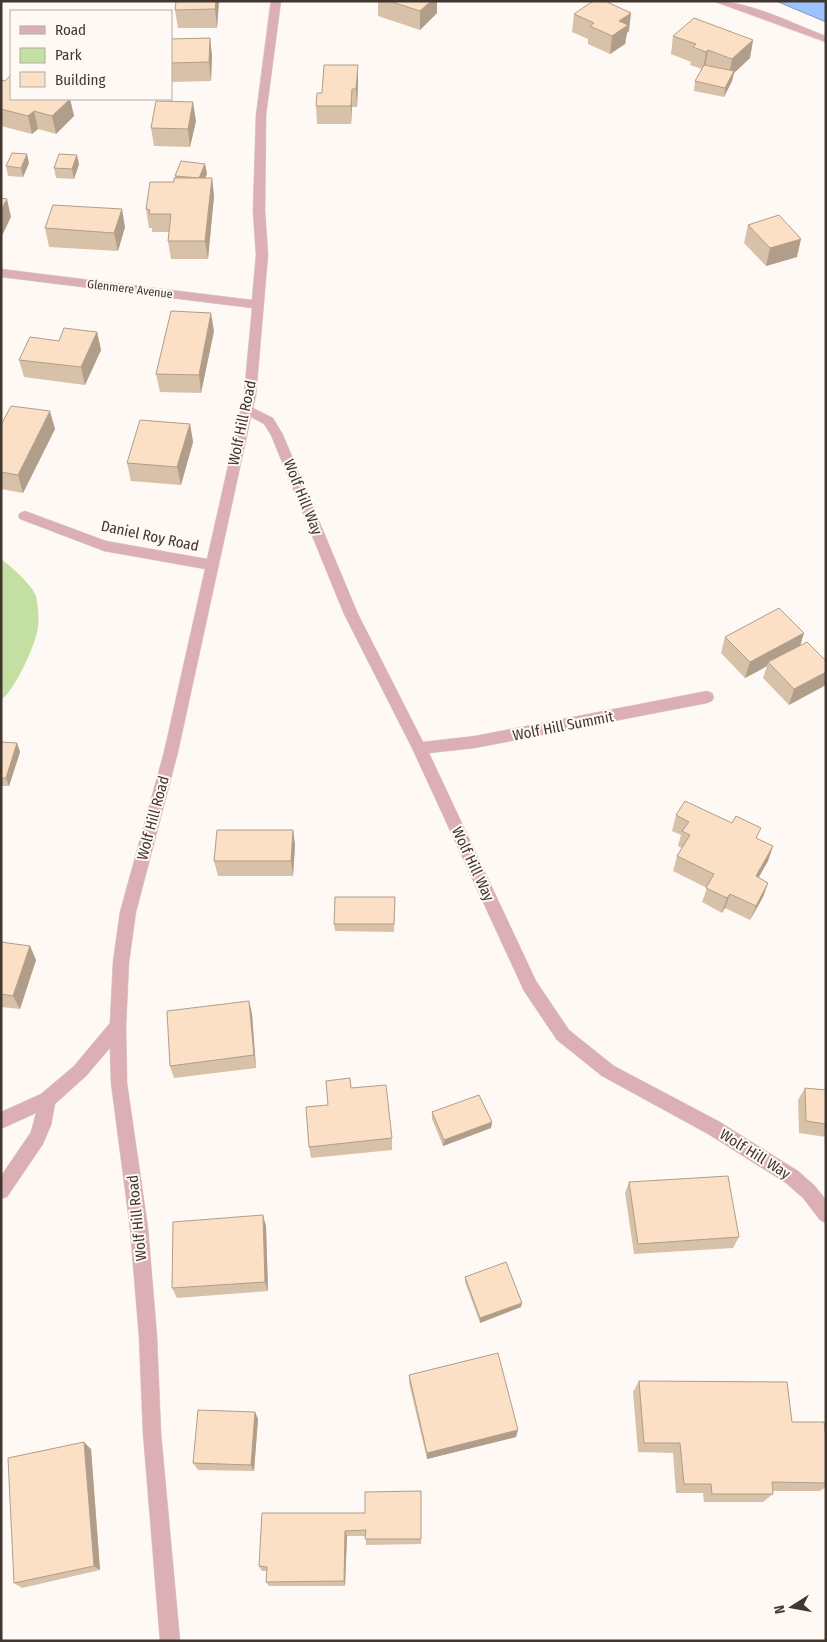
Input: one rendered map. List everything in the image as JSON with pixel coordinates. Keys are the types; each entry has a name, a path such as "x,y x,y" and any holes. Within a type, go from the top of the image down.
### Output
{"street":[{"name":"Wolf Hill Road","path":"170,1641 152,1433 148,1337 138,1228 119,1083 118,1026 121,962 128,912 171,752 246,409 254,356 262,255 259,211 261,115 276,1"},
{"path":"718,1 826,39"},
{"name":"Glenmere Avenue","path":"1,274 215,298 258,305"},
{"name":"Wolf Hill Way","path":"246,409 269,421 277,435 351,614 419,748 530,986 563,1035 608,1071 714,1128 792,1176 809,1192 826,1214"},
{"name":"Daniel Roy Road","path":"25,516 104,546 212,566"},
{"name":"Wolf Hill Summit","path":"419,748 475,742 707,697"},
{"path":"1,1121 47,1100 80,1071 118,1026"},
{"path":"1,1191 40,1132 46,1116 47,1100"}],"green space":[{"path":"1,559 21,576 34,592 38,607 38,627 24,666 7,695 1,700"}],"water":[{"path":"776,1 826,1 826,22"}],"building":[{"path":"176,1 216,1 215,9 175,10"},
{"path":"389,1 431,1 420,11"},
{"path":"593,1 605,1 631,13 619,21 628,25 612,36 590,26 594,23 574,14"},
{"path":"694,18 753,40 732,59 708,50 706,52 693,47 696,44 673,36"},
{"path":"210,38 209,62 172,63 172,39"},
{"path":"324,65 358,65 356,89 352,89 351,106 316,106 317,93 322,93"},
{"path":"704,65 734,71 725,88 695,81"},
{"path":"10,76 10,100 69,100 52,116 34,111 28,116 1,109 1,80 5,81"},
{"path":"156,101 193,102 188,129 151,128"},
{"path":"12,153 27,154 21,168 6,166"},
{"path":"59,154 77,155 72,169 54,168"},
{"path":"181,161 205,164 199,178 175,176"},
{"path":"174,178 212,178 205,241 168,241 171,214 149,214 150,210 146,209 150,182 174,182"},
{"path":"1,198 7,199 1,210"},
{"path":"53,205 122,209 114,233 45,228"},
{"path":"779,215 801,239 770,248 748,225"},
{"path":"171,311 211,313 199,375 156,374"},
{"path":"64,328 97,332 81,367 19,360 30,337 59,341"},
{"path":"11,406 50,411 18,475 1,472 1,425"},
{"path":"140,420 190,424 177,467 127,463"},
{"path":"779,608 804,633 750,662 725,637"},
{"path":"807,642 826,661 826,672 794,689 768,662"},
{"path":"1,742 17,743 6,778 1,778"},
{"path":"685,801 732,823 736,816 761,828 756,838 773,846 756,876 768,883 756,906 730,894 727,898 706,888 714,874 677,856 690,835 682,831 689,822 676,815"},
{"path":"217,830 293,830 291,861 214,861"},
{"path":"335,897 395,897 394,924 334,924"},
{"path":"1,942 30,946 13,996 1,994"},
{"path":"249,1001 254,1055 170,1066 167,1011"},
{"path":"350,1078 351,1088 386,1085 392,1138 309,1147 306,1107 328,1105 326,1081"},
{"path":"805,1088 826,1090 826,1124 806,1121"},
{"path":"479,1095 492,1122 444,1140 432,1112"},
{"path":"728,1176 739,1237 638,1244 629,1182"},
{"path":"263,1215 265,1282 172,1288 173,1222"},
{"path":"506,1262 522,1303 480,1318 465,1277"},
{"path":"498,1353 518,1430 427,1453 409,1375"},
{"path":"639,1381 787,1382 792,1422 824,1422 826,1483 772,1482 773,1494 712,1494 711,1484 684,1484 680,1443 644,1443"},
{"path":"198,1410 255,1412 251,1465 193,1463"},
{"path":"84,1442 94,1566 14,1583 8,1458"},
{"path":"421,1491 421,1539 365,1539 366,1530 345,1531 344,1581 266,1582 267,1567 259,1566 262,1513 365,1513 365,1492"}]}
